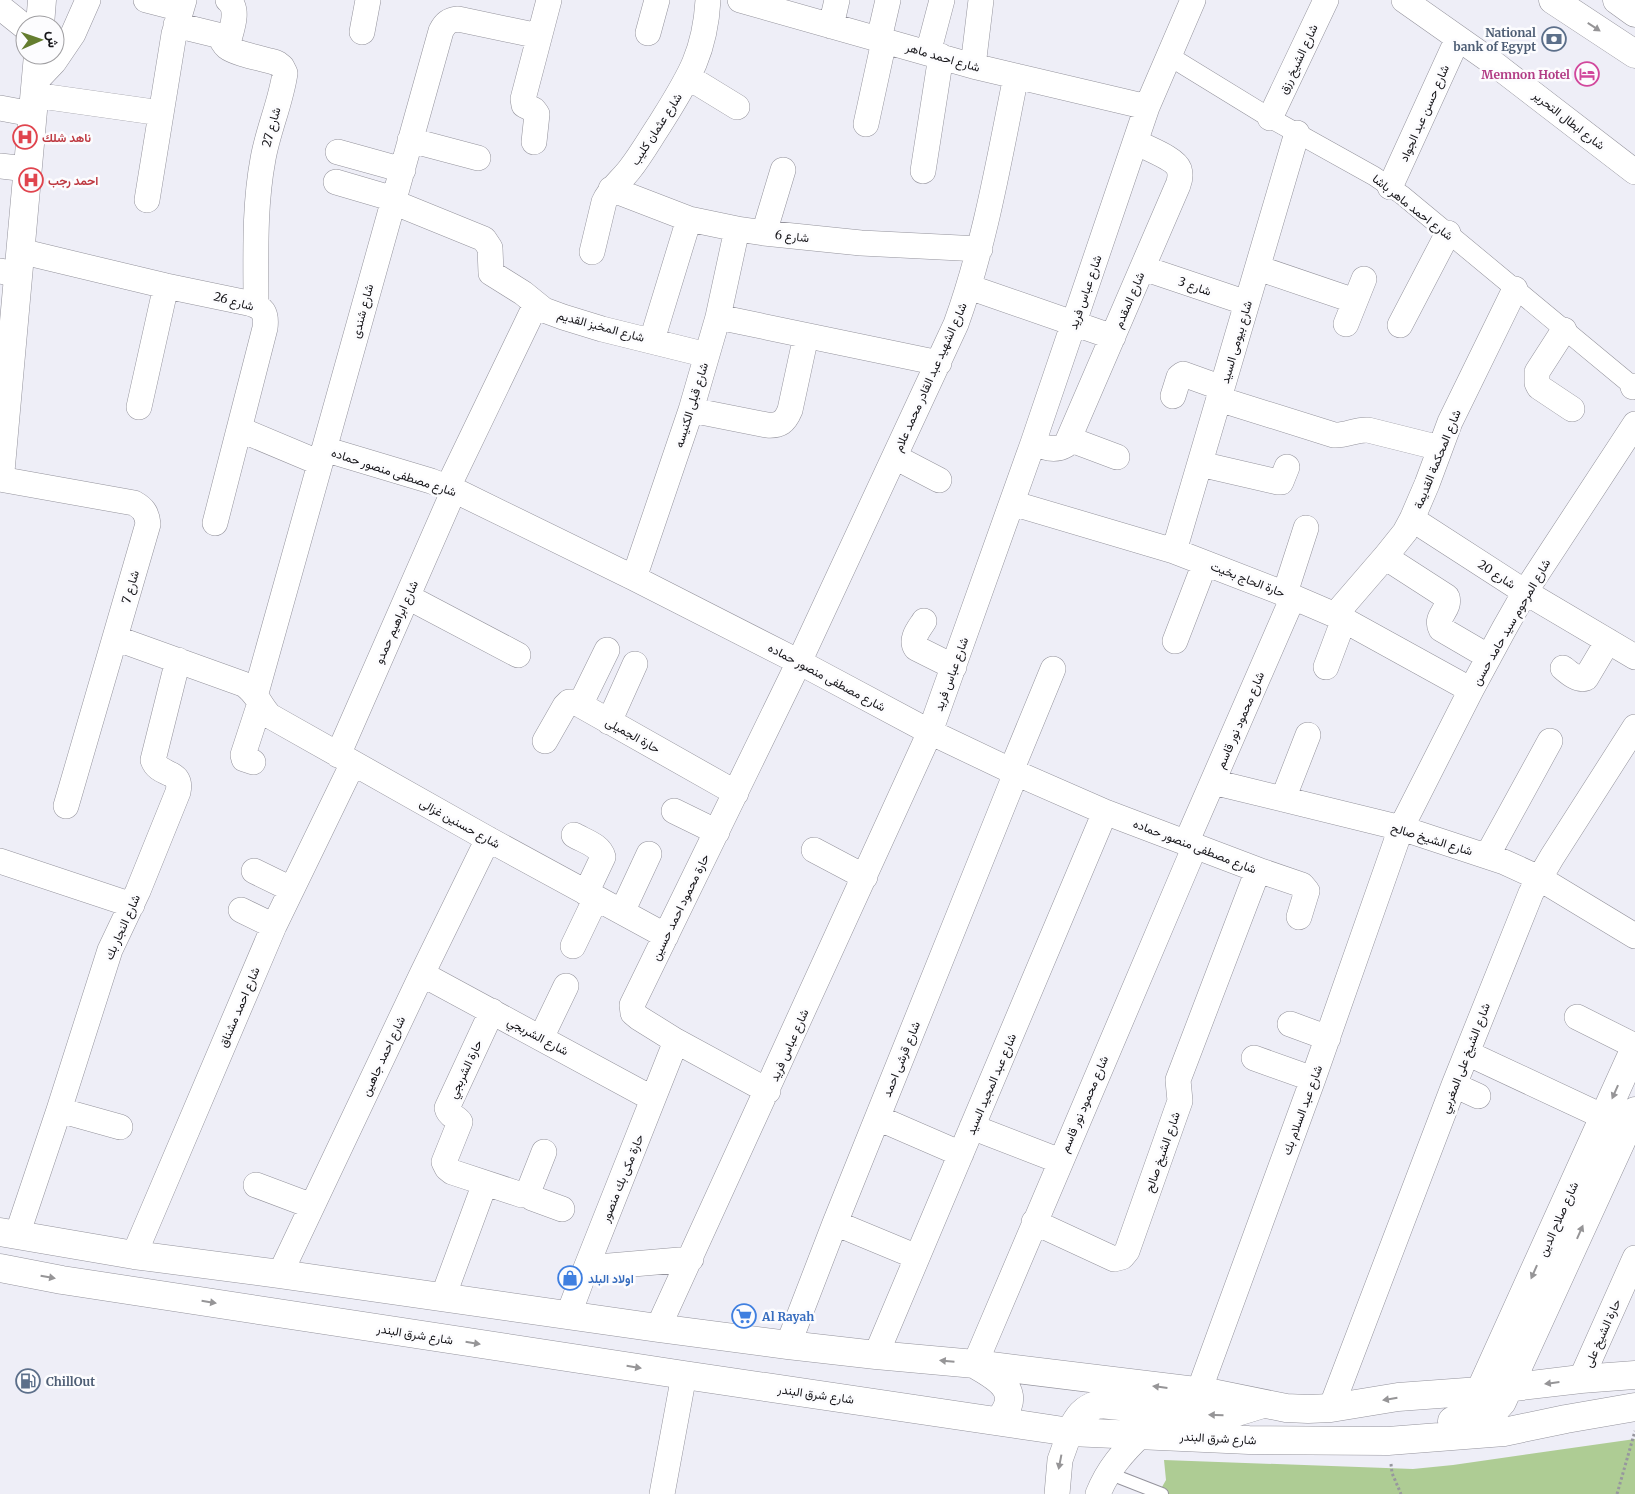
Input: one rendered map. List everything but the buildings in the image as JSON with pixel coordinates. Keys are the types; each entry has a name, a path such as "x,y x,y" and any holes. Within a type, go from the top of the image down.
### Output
{"main road":[{"path":"41,15 42,0"},
{"path":"1553,0 1635,54"},
{"path":"1616,0 1635,12"},
{"path":"0,478 12,266 27,169 37,65"},
{"name":"شارع صلاح الدين","path":"1480,1391 1635,1047"},
{"name":"شارع صلاح الدين","path":"1350,1442 1368,1432 1387,1426 1479,1419 1495,1412 1509,1388 1635,1111"},
{"path":"4,1232 134,1255 280,1274 568,1316 788,1345 975,1364 1199,1391 1263,1404 1308,1409 1331,1408 1398,1397 1480,1391 1581,1379 1635,1376"},
{"name":"شارع شرق البندر","path":"0,1268 62,1280 1070,1432 1249,1440 1388,1441 1504,1432 1635,1407"},
{"path":"975,1364 1003,1382 1008,1392 1009,1403 1005,1413 998,1421"},
{"path":"1070,1432 1078,1416 1092,1406 1100,1404 1219,1416 1263,1404"}],"street":[{"path":"34,97 54,62 74,34 88,0"},
{"name":"شارع 27","path":"146,0 180,12 217,35 227,47 277,63 285,73 259,178 256,221 256,305"},
{"path":"227,47 234,9 228,0"},
{"path":"362,32 368,0"},
{"path":"534,142 537,114 534,110 524,105 523,102 549,0"},
{"path":"648,33 657,0"},
{"name":"شارع عثمان كليب","path":"592,252 604,202 611,189 631,168 694,67 703,43 708,0"},
{"name":"شارع احمد ماهر","path":"740,0 794,8 832,26 973,66 1147,107"},
{"path":"832,26 837,0"},
{"path":"866,124 888,0"},
{"path":"923,171 942,0"},
{"path":"973,66 981,0"},
{"name":"شارع عباس فريد","path":"658,1328 930,732 1012,503 1147,107 1193,0"},
{"name":"شارع الشيخ رزق","path":"1270,118 1326,0"},
{"name":"شارع ابطال التحرير","path":"1404,0 1527,88 1635,172"},
{"path":"0,8 15,19"},
{"path":"147,200 180,12"},
{"name":"شارع شندى","path":"254,762 244,759 243,755 322,456 441,31 444,24 458,19 539,36"},
{"name":"شارع حسن عبد الجواد","path":"1390,187 1458,38"},
{"name":"شارع احمد ماهر باشا","path":"1169,56 1270,118 1374,176 1402,195 1634,387"},
{"name":"شارع الشهيد عبد القادر محمد علام","path":"799,662 939,363 970,287 980,249 1016,76"},
{"path":"688,77 737,108"},
{"path":"0,108 34,97 161,113"},
{"name":"شارع بيومى السيد","path":"1174,551 1297,133"},
{"path":"410,140 478,158"},
{"name":"شارع المقدم","path":"1069,439 1180,178 1180,170 1175,163 1136,142"},
{"path":"338,152 403,170"},
{"path":"0,166 27,169"},
{"path":"764,233 783,170"},
{"path":"336,182 394,201"},
{"name":"شارع 6","path":"611,189 689,219 737,229 869,244 980,249"},
{"name":"شارع المخبز القديم","path":"394,201 484,239 490,248 490,273 523,293 544,310 582,323 707,355"},
{"path":"652,340 689,219"},
{"name":"شارع قبلى الكنيسه","path":"634,578 691,410 718,317 737,229"},
{"path":"1400,325 1448,233"},
{"name":"شارع 26","path":"12,266 166,286 256,305 263,311 266,320 265,328 215,523"},
{"name":"شارع 3","path":"1143,268 1247,303"},
{"path":"1258,268 1360,290 1346,324"},
{"path":"139,407 166,286"},
{"path":"970,287 1113,337"},
{"name":"شارع المحكمة القديمة","path":"1326,667 1340,617 1405,532 1412,519 1450,422 1516,289"},
{"name":"شارع ابراهيم حمدو","path":"346,759 451,489 536,304"},
{"path":"718,317 939,363"},
{"path":"1564,330 1537,372 1537,383 1539,387 1572,409"},
{"path":"691,410 777,426 786,420 790,410 806,336"},
{"path":"1173,396 1179,377 1183,374 1220,393 1334,435 1346,435 1362,429 1440,448"},
{"name":"شارع المرحوم سيد حامد حسن","path":"1401,828 1471,690 1525,592 1635,424"},
{"name":"شارع مصطفى منصور حماده","path":"239,429 322,456 451,489 634,578 799,662 930,732 1013,772 1105,812 1306,887 1307,895 1299,916"},
{"path":"1033,442 1052,449 1059,449 1066,445 1069,439 1117,457"},
{"path":"895,457 939,480"},
{"path":"1200,464 1278,482 1281,482 1287,468"},
{"name":"شارع 7","path":"0,478 134,503 142,508 147,515 148,524 66,806"},
{"name":"حارة الحاج بخيت","path":"1012,503 1174,551 1289,595 1340,617 1471,690"},
{"name":"شارع 20","path":"1412,519 1525,592 1635,657"},
{"name":"شارع محمود نور قاسم","path":"975,1364 1191,844 1213,782 1289,595 1306,528"},
{"path":"1385,556 1447,597 1448,606 1439,621 1441,629 1489,657"},
{"path":"1175,641 1206,563"},
{"path":"408,597 518,655"},
{"path":"924,621 914,638 914,645 916,648 954,667"},
{"path":"115,638 244,684 258,698"},
{"path":"1563,668 1582,680 1586,678 1608,641"},
{"path":"545,741 564,706 569,702 575,702 580,705 607,650"},
{"name":"شارع النجار بك","path":"4,1232 59,1110 110,950 132,905 179,786 175,776 155,766 153,760 178,660"},
{"name":"حارة محمود احمد حسين","path":"768,1090 676,1041 639,1018 633,1013 632,1005 799,662"},
{"path":"609,722 635,664"},
{"name":"شارع قرشى احمد","path":"788,1345 1053,669"},
{"name":"شارع حسنين غزالى","path":"258,698 270,716 488,839 666,936"},
{"name":"حارة الجميلى","path":"580,705 736,793"},
{"name":"شارع الشيخ على المغربي","path":"1331,1408 1454,1085 1531,892 1635,727"},
{"path":"1283,799 1308,735"},
{"path":"1487,856 1550,741"},
{"name":"شارع احمد مشناق","path":"134,1255 346,759"},
{"name":"شارع الشيخ صالح","path":"1213,782 1401,828 1487,856 1522,869 1539,878 1635,936"},
{"path":"674,811 717,832"},
{"name":"شارع عبد المجيد السيد","path":"876,1355 1105,812"},
{"name":"شارع عبد السلام بك","path":"1199,1391 1313,1080 1401,828"},
{"path":"573,946 603,857 598,848 574,836"},
{"name":"شارع احمد جاهين","path":"280,1274 488,839"},
{"path":"814,850 865,877"},
{"path":"622,912 649,854"},
{"path":"0,861 132,905"},
{"name":"شارع الشيخ صالح","path":"1034,1222 1114,1259 1122,1257 1127,1251 1180,1101 1178,1080 1258,870"},
{"path":"254,871 291,889"},
{"path":"241,910 274,926"},
{"name":"شارع الشربجي","path":"422,974 653,1098"},
{"path":"541,1038 566,986"},
{"name":"حارة الشربجي","path":"492,1011 447,1108 450,1116 460,1122 444,1162 452,1172 518,1194 527,1193 532,1198 562,1209"},
{"path":"1577,1016 1635,1047"},
{"path":"1290,1024 1328,1038"},
{"name":"حارة مكى بك منصور","path":"568,1316 676,1041"},
{"path":"1467,1053 1604,1117"},
{"path":"1254,1058 1313,1080"},
{"path":"1454,1085 1478,1096"},
{"path":"59,1110 120,1127"},
{"path":"878,1118 961,1154"},
{"path":"972,1127 1060,1161"},
{"path":"527,1193 544,1152"},
{"path":"443,1297 485,1183"},
{"path":"256,1185 312,1206"},
{"path":"835,1223 917,1257"},
{"name":"حارة الشيخ على","path":"1581,1379 1635,1258"},
{"path":"586,1268 691,1259"},
{"path":"662,1494 684,1375"},
{"path":"1058,1494 1060,1460 1070,1432"},
{"path":"1103,1484 1126,1449 1142,1434"}],"lane":[{"path":"1103,1484 1162,1494"}],"path":[{"path":"1616,1494 1635,1431"},
{"path":"1388,1441 1392,1473 1401,1494"}],"green space":[{"path":"1635,1439 1635,1494 1158,1494 1166,1480 1164,1460 1413,1469"}],"place":[{"name":"National bank of Egypt","path":"1554,39"},
{"name":"Memnon Hotel","path":"1587,74"},
{"name":"ناهد شلك","path":"25,137"},
{"name":"احمد رجب","path":"31,180"},
{"name":"اولاد البلد","path":"570,1278"},
{"name":"Al Rayah","path":"744,1316"},
{"name":"ChillOut","path":"28,1381"}]}
